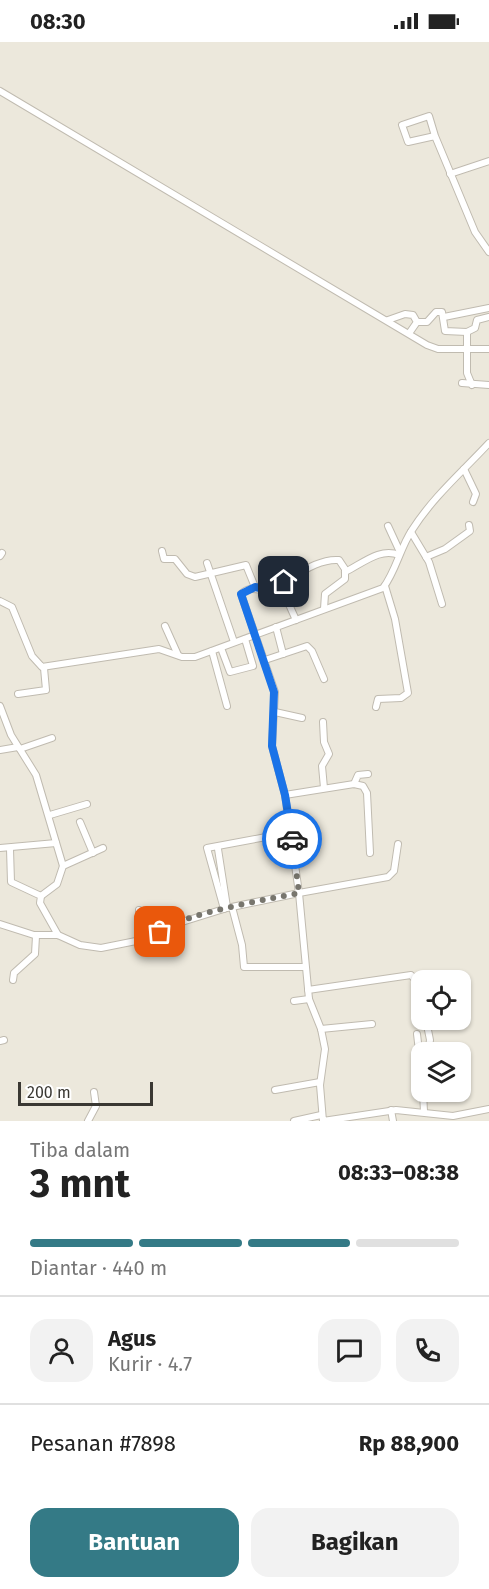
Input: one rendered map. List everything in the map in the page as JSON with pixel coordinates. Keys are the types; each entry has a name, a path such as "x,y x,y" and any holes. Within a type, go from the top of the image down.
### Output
{"street":[{"path":"0,91 410,332 427,345 441,349 489,349"},
{"path":"435,136 408,142 402,125 429,116 450,174 475,232 488,247"},
{"path":"450,174 489,161"},
{"path":"444,317 489,308"},
{"path":"417,322 427,322 439,312 444,317 446,331 466,332 475,328 477,320 489,317"},
{"path":"388,320 405,314 413,315 417,322"},
{"path":"410,332 417,322"},
{"path":"466,332 467,373 472,385"},
{"path":"462,383 489,385"},
{"path":"0,602 12,607 32,656 44,668 159,649 195,657 374,593 385,586 411,532 432,502 489,443"},
{"path":"464,469 476,494 472,502"},
{"path":"426,557 470,531 469,525"},
{"path":"388,526 399,554"},
{"path":"411,532 426,557 442,604"},
{"path":"162,551 164,559 175,559 191,576 211,574 245,564 255,587"},
{"path":"345,572 380,554 390,552 399,554"},
{"path":"324,609 326,594 344,581 345,572 342,561 333,559 312,567 270,590 255,587 241,594 274,692 272,746 285,795 290,827 309,999 321,1029 325,1049 320,1082 321,1115 323,1121 390,1110 429,1116 453,1116 489,1109"},
{"path":"207,563 234,642"},
{"path":"376,707 378,699 405,697 408,693 395,619 385,586"},
{"path":"286,600 296,620"},
{"path":"165,626 178,655"},
{"path":"276,627 283,654"},
{"path":"221,648 230,672 252,666 254,664 245,639"},
{"path":"265,660 309,647 324,680"},
{"path":"212,651 227,706"},
{"path":"18,694 46,690 44,668"},
{"path":"0,706 19,748 36,776 50,815 63,866 57,884 41,896 40,903 58,935"},
{"path":"275,712 302,718"},
{"path":"323,722 324,742 329,754 322,766 324,788"},
{"path":"0,750 19,748 52,738"},
{"path":"354,784 358,775 368,774"},
{"path":"285,795 354,784 363,786 367,793 370,853"},
{"path":"50,815 87,804"},
{"path":"80,822 93,853"},
{"path":"290,827 266,837 207,848 242,945 244,966 304,967"},
{"path":"0,848 10,849 56,843"},
{"path":"0,924 36,936 58,935 96,948 143,939 169,926 228,908 388,877 394,871 398,844"},
{"path":"63,866 103,848"},
{"path":"10,849 11,882 41,896"},
{"path":"218,849 228,908"},
{"path":"139,910 143,939"},
{"path":"13,980 14,973 35,954 36,936"},
{"path":"308,990 411,975"},
{"path":"294,1001 309,999"},
{"path":"321,1029 372,1024"},
{"path":"417,1034 418,1042"},
{"path":"275,1090 320,1082"},
{"path":"88,1121 96,1106 94,1092"},
{"path":"390,1110 393,1121"},
{"path":"294,1121 321,1115"}],"way so far":[{"path":"160,932 179,922 224,909 299,893 292,839"}],"route":[{"path":"284,582 270,590 255,587 241,594 270,675 276,700 272,746 285,795 292,839"}]}
